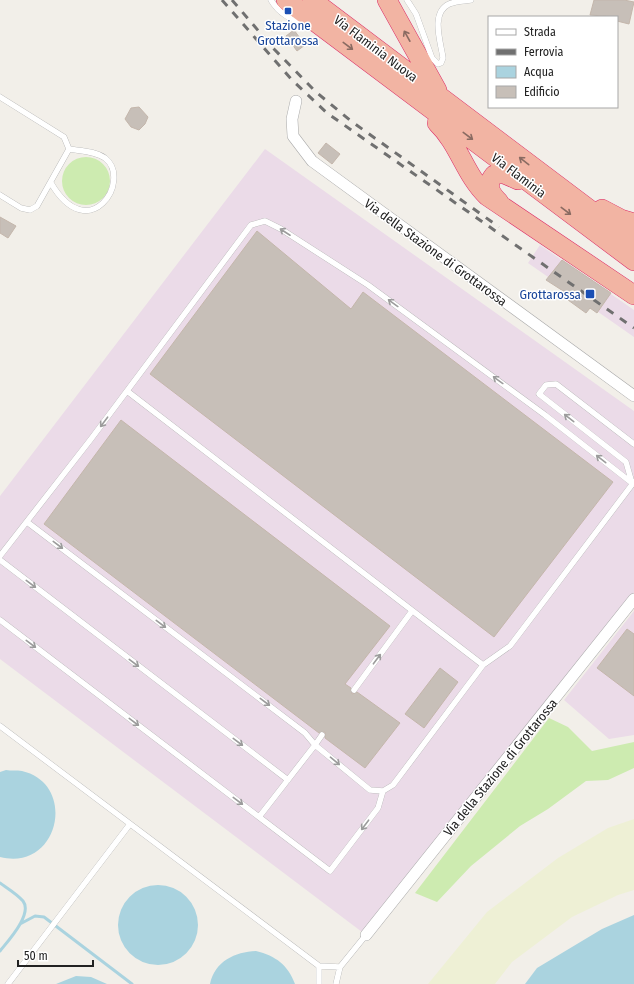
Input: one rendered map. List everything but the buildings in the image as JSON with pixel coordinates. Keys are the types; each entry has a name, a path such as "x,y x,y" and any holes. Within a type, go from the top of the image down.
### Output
{"highway":[{"name":"Via Flaminia Nuova","path":"286,0 404,88"},
{"name":"Via Flaminia Nuova","path":"312,0 440,95"},
{"path":"387,0 440,95"},
{"path":"404,88 450,137 482,192 634,295"},
{"name":"Via Flaminia","path":"404,88 543,184 634,243"},
{"name":"Via Flaminia","path":"440,95 634,262"},
{"path":"502,206 490,189 489,183 494,175 502,173 543,184 614,216 634,222"}],"street":[{"name":"Via della Stazione di Grottarossa","path":"296,101 292,119 293,136 312,161 634,396"},
{"name":"Via della Stazione di Grottarossa","path":"366,935 634,599"}],"lane":[{"path":"271,0 275,6 294,21 317,23"},
{"path":"408,0 416,14 432,58 438,64 441,63 443,58 438,26 444,9 451,3 471,0"},
{"path":"0,97 64,137 69,149"},
{"path":"0,195 21,208 30,210 37,206 69,149"},
{"path":"50,183 58,196 67,204 77,209 88,211 97,208 106,200 113,187 114,176 112,168 106,159 98,154 69,149"},
{"path":"0,556 127,391 251,225 264,221 281,229 368,285 545,415 633,482"},
{"path":"633,482 626,462 539,394 546,385 556,384 634,444"},
{"path":"127,391 483,665"},
{"path":"27,522 305,733 315,745 370,790 383,791 393,785 483,665 510,646 633,482 634,472"},
{"path":"0,560 288,780"},
{"path":"354,690 412,611"},
{"path":"0,620 330,871 378,808 383,791"},
{"path":"0,727 318,966 340,967"},
{"path":"259,817 322,735"},
{"path":"8,984 130,824"},
{"path":"336,984 340,967 366,935"},
{"path":"318,966 320,984"}],"shaded area":[{"path":"265,149 634,411 634,595 366,935 0,659 0,496"},
{"path":"540,245 634,310 634,337 528,263"},
{"path":"634,611 634,735 609,739 564,700"}],"green space":[{"path":"86,157 95,159 103,164 108,172 110,181 108,190 103,198 95,203 86,205 77,203 69,198 64,190 62,181 64,172 69,164 77,159"},
{"path":"549,718 568,727 592,751 634,742 634,768 608,780 586,781 548,809 520,826 471,866 437,902 415,893"},
{"path":"634,819 634,890 618,895 572,917 512,962 495,984 428,984 487,912 558,858 608,828"}],"water":[{"path":"6,770 22,771 40,779 50,792 55,808 54,824 48,840 36,852 20,858 0,857 0,772"},
{"path":"158,885 173,888 186,897 195,910 198,925 195,940 186,953 173,962 158,965 143,962 130,953 121,940 118,925 121,910 130,897 143,888"},
{"path":"634,915 634,984 525,984 537,968 602,929"},
{"path":"256,951 270,956 280,962 289,972 295,984 210,984 216,969 227,959 241,953"},
{"path":"76,976 91,977 107,984 56,984"}],"waterway":[{"path":"0,883 21,898 25,906 25,913 22,920 0,951"},
{"path":"20,924 35,916 44,917 132,984"}],"railway":[{"path":"222,0 292,80 327,113 634,328"},
{"path":"232,0 274,49 316,92 351,121 499,227"}],"place":[{"name":"Stazione Grottarossa","path":"288,11"},
{"name":"Grottarossa","path":"590,294"}]}
